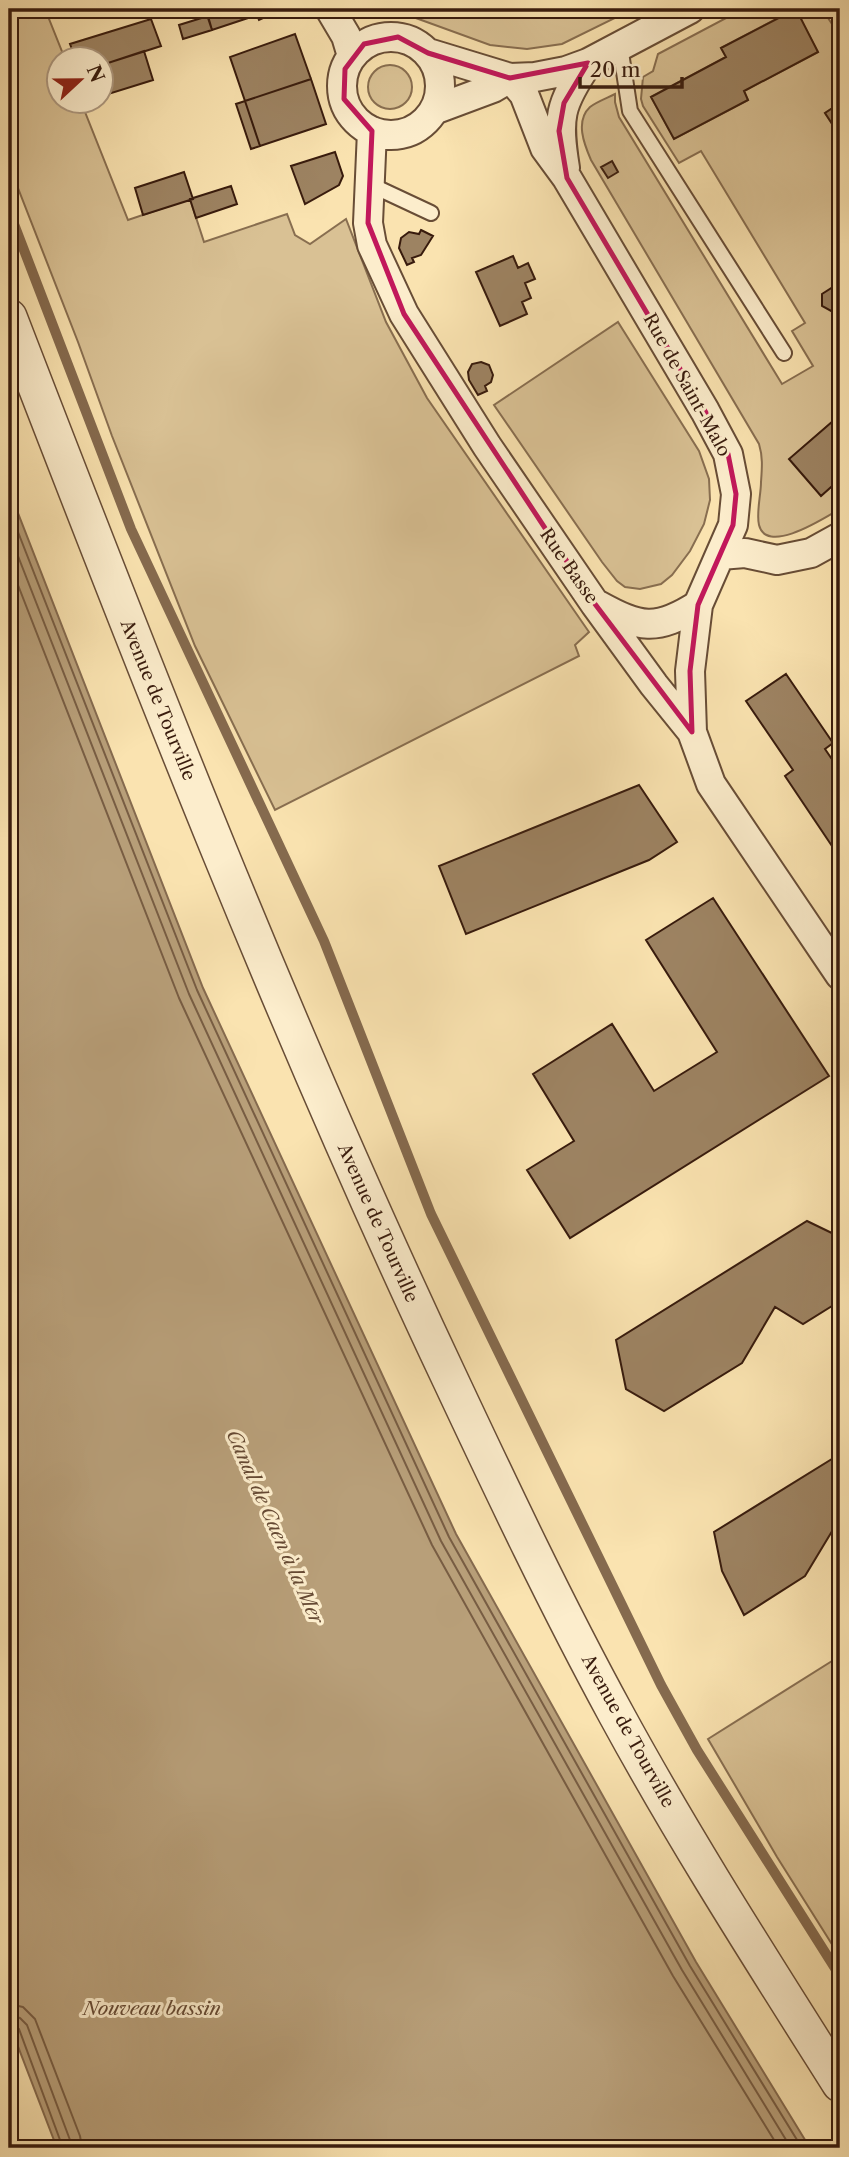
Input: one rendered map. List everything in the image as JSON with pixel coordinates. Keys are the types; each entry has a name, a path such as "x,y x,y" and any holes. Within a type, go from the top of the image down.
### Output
{"street":[{"path":"330,9 346,36 352,56"},
{"path":"428,53 438,71 440,91 434,110 423,124 408,132 390,135 372,131 360,124 344,99 342,84 345,69 352,56 364,44 380,38 398,37 414,42 428,53 510,78 535,77 566,71 588,63 690,9"},
{"name":"Rue de Saint-Malo","path":"567,178 559,131 564,103 572,85 588,63"},
{"path":"434,110 493,88 510,78"},
{"name":"Rue de Saint-Malo","path":"510,78 524,94 545,148 567,178 728,454 736,494 733,525 698,605 690,671 692,732"},
{"name":"Rue Basse","path":"372,131 368,223 372,245 404,314 487,446 595,604 692,732 711,784 840,975"},
{"name":"Avenue de Tourville","path":"9,317 147,676 269,971 388,1248 537,1562 614,1711 718,1890 840,2084"},
{"path":"720,555 745,553 777,560 811,553 840,537"},
{"path":"595,604 620,617 649,625 675,619 698,605"}],"lane":[{"path":"620,46 630,111 783,353"},
{"path":"369,184 430,213"}],"highlighted area":[{"path":"398,37 428,53 510,78 588,63 564,103 559,131 567,178 728,454 736,494 733,525 698,605 690,671 692,732 595,604 404,314 368,223 372,131 344,99 345,69 364,44"}],"shaded area":[{"path":"9,9 45,9 60,46 46,46 46,116 87,116 128,220 190,199 204,242 287,214 295,235 310,244 346,219 386,322 427,398 589,632 575,645 579,656 275,810 195,646 9,165"},
{"path":"391,9 593,9 597,17 612,9 620,9 621,15 562,44 527,49 490,45"},
{"path":"743,9 795,9 822,9 840,36 840,103 825,113 840,136 840,415 790,459 821,495 840,479 840,509 810,526 784,536 764,534 759,525 762,463 759,444 591,160 584,140 582,126 585,113 592,105 615,94 619,117 782,384 813,366 792,331 805,323 701,151 679,163 643,106 643,77 653,71 658,54","holes":["795,9 818,52 744,91 748,100 674,139 651,97 726,57 721,48"]},
{"path":"390,65 406,71 412,87 406,103 390,109 374,103 368,87 374,71"},
{"path":"618,322 699,451 709,479 710,500 704,524 690,551 672,575 661,584 640,589 625,587 617,581 494,405"},
{"path":"840,1656 840,1957 708,1739"}],"water":[{"path":"9,490 203,988 456,1534 696,1962 810,2148 57,2148 9,2023"}],"building":[{"path":"216,9 283,9 259,20 257,15 212,30 206,12"},
{"path":"796,9 818,52 744,91 748,100 674,139 651,97 726,57 721,48"},
{"path":"208,16 212,30 183,39 179,25"},
{"path":"151,19 161,46 116,60 116,46 70,44"},
{"path":"295,34 311,79 245,101 230,57"},
{"path":"144,51 153,80 116,92 116,60"},
{"path":"311,79 326,124 260,146 245,101"},
{"path":"245,101 260,146 251,149 236,104"},
{"path":"840,103 840,136 825,113"},
{"path":"335,152 343,176 339,185 305,204 291,166"},
{"path":"612,161 618,172 608,178 601,167"},
{"path":"184,172 193,199 143,215 135,188"},
{"path":"231,186 237,204 196,218 190,199"},
{"path":"421,230 433,236 421,255 412,258 414,262 407,265 399,248 401,238 409,232 419,234"},
{"path":"513,256 518,268 528,263 535,279 525,283 531,298 522,302 527,314 500,326 476,272"},
{"path":"833,287 840,292 840,307 833,312 822,306 822,294"},
{"path":"481,362 489,365 493,375 491,382 485,386 487,391 478,395 469,380 468,372 472,364"},
{"path":"840,415 840,479 821,496 789,459"},
{"path":"786,674 833,743 825,749 840,771 840,858 785,776 793,770 746,701"},
{"path":"639,785 677,842 649,860 466,934 439,866"},
{"path":"713,898 829,1076 570,1238 527,1170 574,1141 533,1074 612,1024 654,1091 717,1052 646,940"},
{"path":"807,1221 840,1237 840,1301 803,1324 775,1307 742,1363 664,1411 626,1389 616,1340"},
{"path":"840,1454 840,1518 805,1576 744,1615 722,1571 714,1532"}],"waterway":[{"path":"9,211 131,529 324,941 431,1214 661,1685 697,1750 840,1976"}],"water label":[{"name":"Canal de Caen à la Mer","path":"275,1527"},
{"name":"Nouveau bassin","path":"152,2008"}]}
